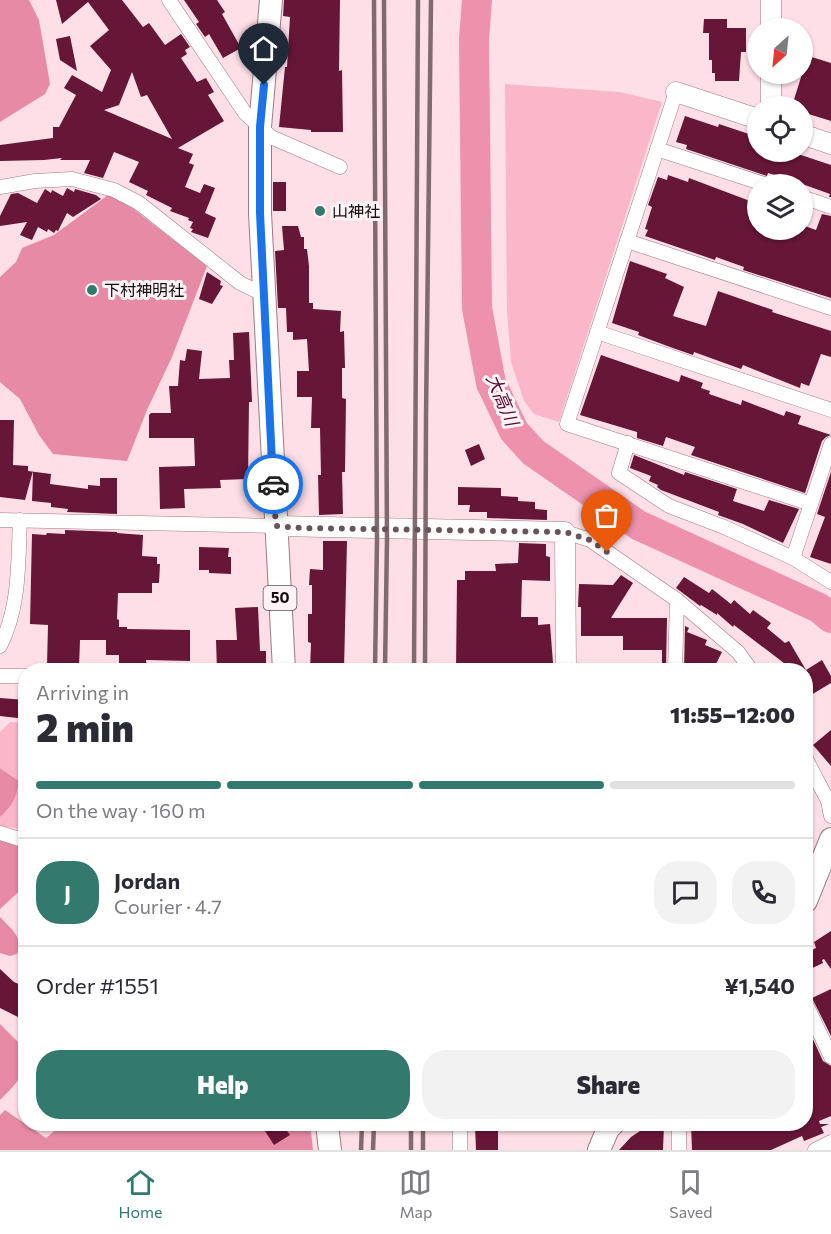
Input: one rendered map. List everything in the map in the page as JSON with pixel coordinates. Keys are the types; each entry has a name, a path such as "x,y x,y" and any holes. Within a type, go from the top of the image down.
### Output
{"main road":[{"name":"50","path":"271,0 260,127 260,213 284,663"},
{"path":"813,884 831,839"},
{"path":"328,1131 330,1150"},
{"path":"599,1150 605,1131"}],"street":[{"path":"169,0 241,110 271,138 340,167"},
{"path":"771,0 771,18"},
{"path":"747,116 676,93 567,424 812,504"},
{"path":"813,138 831,144"},
{"path":"657,149 747,178"},
{"path":"0,187 35,181 72,179 114,190 139,203 240,283 265,296"},
{"path":"813,201 831,207"},
{"path":"627,241 831,308"},
{"path":"597,332 831,410"},
{"path":"628,443 618,473 641,489 669,506 724,527 793,558 831,582"},
{"path":"793,558 831,444"},
{"path":"0,520 565,532 590,540 676,600 738,652 746,663"},
{"path":"0,646 7,633 14,605 20,520"},
{"path":"565,532 566,663"},
{"path":"675,663 676,600"},
{"path":"0,676 18,676"},
{"path":"813,772 828,801 831,816"},
{"path":"0,833 18,839"},
{"path":"813,1019 831,1057"},
{"path":"460,1131 460,1150"},
{"path":"679,1131 680,1150"},
{"path":"815,1150 831,1142"}],"shaded area":[{"path":"0,0 29,0 39,20 50,84 45,94 0,122"},
{"path":"505,84 620,92 662,102 559,422 534,414 524,401 511,362 507,311"},
{"path":"108,195 131,207 207,266 172,357 147,410 127,461 53,454 39,435 20,399 0,382 0,277 16,262 22,248 54,235"},
{"path":"10,722 18,723 18,780 0,768 0,732"},
{"path":"0,768 18,780 18,786 13,801 0,817"},
{"path":"18,784 18,830 0,826 0,817 7,811"},
{"path":"0,840 18,846 18,892 0,909"},
{"path":"0,917 18,938 18,951 17,954 10,956 0,953"},
{"path":"0,1024 18,1042 18,1079 0,1100"},
{"path":"5,1110 18,1119 18,1131 36,1131 46,1138 54,1131 311,1131 313,1150 0,1150 0,1115"}],"building":[{"path":"56,0 122,0 143,27 149,23 165,45 181,34 190,47 185,50 187,54 181,58 197,82 206,78 214,92 208,95 224,121 178,148 193,154 189,163 194,165 185,187 200,193 204,184 215,188 205,213 216,218 208,238 191,232 193,222 188,220 189,218 170,211 172,208 146,195 148,191 129,182 139,162 114,152 103,178 84,173 90,160 60,160 62,158 0,161 0,145 53,138 53,127 59,127 76,95 64,88 72,75 102,92 111,70 90,46 109,30 88,2 62,24","holes":["132,72 141,97 147,95 172,139 104,110 119,105"]},
{"path":"184,0 217,0 241,48 223,58 209,34 205,37 196,24 199,22"},
{"path":"284,0 340,0 339,71 342,70 343,132 311,132 311,130 279,127 285,67 287,67 290,17 283,16"},
{"path":"704,19 727,19 727,28 746,28 746,52 741,52 739,81 715,81 715,73 712,73 712,60 709,60 709,33 703,33"},
{"path":"70,36 77,71 60,60 56,39"},
{"path":"813,57 831,63 831,121 813,115 813,96 795,96 799,84 813,84"},
{"path":"685,116 747,133 747,162 813,162 813,159 831,165 831,197 829,197 830,194 813,188 813,174 761,174 686,149 687,145 676,142"},
{"path":"668,175 688,182 689,178 747,200 747,240 813,240 813,229 816,230 822,214 831,216 831,298 743,270 744,267 716,257 715,260 645,236 652,207 648,205 658,177 667,180"},
{"path":"273,182 286,182 286,211 273,211"},
{"path":"67,188 74,192 75,189 96,195 101,199 73,217 67,213 58,231 54,233 38,227 32,240 20,235 27,222 0,226 0,216 11,194 18,193 37,203 45,189 63,196"},
{"path":"282,226 298,226 301,237 304,237 304,249 307,249 309,266 309,303 313,303 313,309 341,311 340,332 344,331 345,368 342,368 342,398 346,399 345,472 342,472 343,514 319,515 320,428 311,428 312,397 297,397 297,371 309,371 307,339 293,340 293,332 287,332 286,308 278,308 275,251 284,250"},
{"path":"630,261 667,274 665,278 684,287 673,316 706,326 718,291 831,331 831,357 821,354 809,386 801,383 800,388 743,365 741,369 694,352 693,355 612,323"},
{"path":"207,272 221,281 220,285 223,286 212,304 199,299"},
{"path":"249,332 252,402 249,402 248,479 220,480 221,488 184,489 185,508 160,509 159,467 195,466 194,438 149,438 149,415 151,413 171,413 169,386 178,386 180,360 185,361 187,349 202,351 199,379 230,378 229,360 234,360 233,333"},
{"path":"601,355 679,382 681,375 703,383 701,388 710,391 709,394 741,405 742,400 784,416 786,411 801,416 798,424 831,435 822,441 805,493 691,455 695,447 666,437 663,446 637,438 637,432 580,415"},
{"path":"0,420 14,420 13,465 28,466 28,471 33,472 25,500 0,497"},
{"path":"479,444 485,459 471,466 465,450"},
{"path":"634,455 684,475 685,472 737,489 733,501 764,511 769,500 799,509 783,543 718,515 719,512 661,490 657,487 658,485 649,481 651,476 630,468"},
{"path":"33,472 51,474 50,484 88,489 88,485 100,486 100,478 117,478 117,514 67,512 68,509 51,507 51,503 32,501"},
{"path":"831,472 831,564 810,557 825,517 817,514"},
{"path":"458,487 501,488 501,496 518,497 518,501 535,502 535,509 547,510 547,520 487,518 487,512 469,512 470,505 458,505"},
{"path":"65,530 143,535 142,556 157,557 157,564 160,564 159,583 152,583 152,593 118,593 119,627 190,630 190,661 146,660 146,663 119,663 119,655 106,655 106,640 80,640 79,663 47,663 48,625 30,624 32,534 65,534"},
{"path":"323,541 347,541 344,663 310,663 311,643 308,642 308,614 312,614 310,569 323,570"},
{"path":"519,543 546,544 546,556 550,557 550,581 522,580 521,617 538,617 538,625 550,624 553,663 456,663 457,580 465,580 465,571 496,571 495,564 518,563"},
{"path":"199,547 229,548 231,574 199,570"},
{"path":"621,575 633,583 611,618 667,618 666,663 662,663 662,650 623,650 623,636 581,636 581,607 578,607 579,584 613,585"},
{"path":"684,577 709,593 712,589 731,604 734,600 750,614 753,610 771,623 767,628 785,643 789,641 802,663 784,663 717,613 717,615 700,606 676,588"},
{"path":"258,607 260,651 266,651 266,663 217,663 216,640 237,640 235,608"},
{"path":"685,626 689,628 687,632 707,640 705,645 722,652 716,663 684,663"},
{"path":"822,660 831,676 831,683 813,694 813,666"},
{"path":"0,698 18,699 18,718 0,716"},
{"path":"831,730 831,766 813,745"},
{"path":"831,931 831,969 824,959 823,963 813,968 813,950 816,948 814,942"},
{"path":"0,969 18,984 18,1017 0,1008"},
{"path":"831,989 831,1036 813,1000 813,998"},
{"path":"813,1039 823,1061 831,1066 831,1116 819,1121 820,1124 829,1124 821,1127 824,1133 804,1141 802,1136 771,1150 692,1150 691,1131 813,1131"},
{"path":"265,1131 287,1131 290,1135 274,1145"},
{"path":"475,1131 498,1131 498,1150 476,1150"},
{"path":"640,1131 664,1131 663,1150 619,1150"}],"waterway":[{"name":"大高川","path":"477,0 474,39 477,308 491,383 514,431 533,452 638,525 819,608 831,618"}],"railway":[{"path":"374,0 377,540 375,663"},
{"path":"384,0 387,540 385,663"},
{"path":"414,663 418,0"},
{"path":"425,663 431,0"},
{"path":"361,1150 362,1131"},
{"path":"373,1150 374,1131"},
{"path":"411,1131 411,1150"},
{"path":"423,1131 423,1150"}],"way so far":[{"path":"273,484 276,526 565,532 590,540 607,552"}],"place":[{"name":"山神社","path":"320,211"},
{"name":"下村神明社","path":"92,290"}],"route":[{"path":"264,85 260,127 260,213 273,484"}]}
